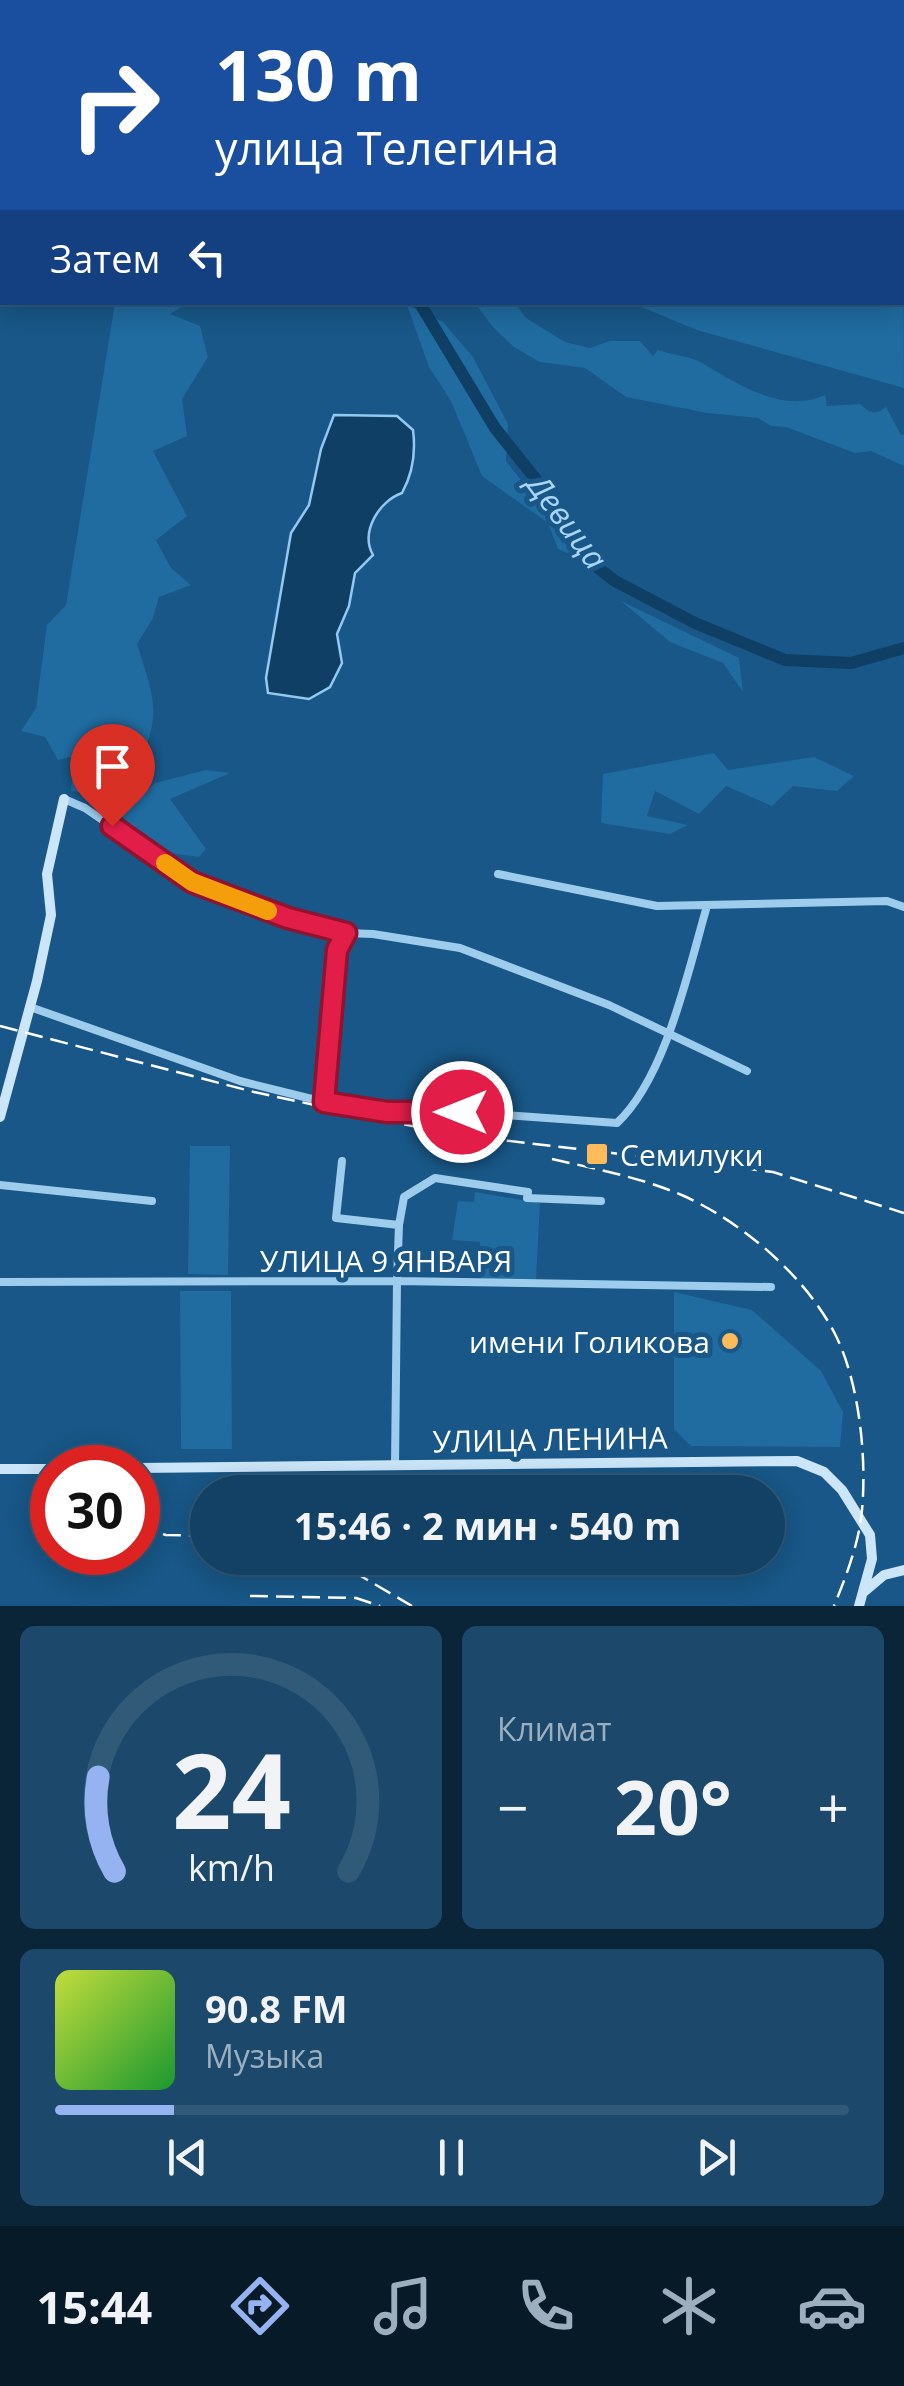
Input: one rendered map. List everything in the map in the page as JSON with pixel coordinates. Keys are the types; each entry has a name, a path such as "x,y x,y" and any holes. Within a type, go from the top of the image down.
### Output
{"street":[{"path":"0,1117 51,915 47,874 64,798 85,808 192,882 288,918 346,933 460,948 670,1032 747,1071"},
{"path":"498,874 657,906 887,900 904,907"},
{"path":"30,1007 240,1081 324,1102 387,1112 462,1112 617,1124 633,1108 670,1032 707,906"},
{"path":"324,1102 337,950 346,933"},
{"path":"342,1161 336,1218 399,1225"},
{"path":"396,1466 396,1281 404,1197 436,1178 528,1192 527,1198 601,1201"},
{"path":"0,1185 152,1201"},
{"name":"УЛИЦА 9 ЯНВАРЯ","path":"0,1282 396,1281 771,1287"},
{"name":"УЛИЦА ЛЕНИНА","path":"160,1468 797,1461 824,1472 842,1490 870,1535 872,1559 860,1606"},
{"path":"0,1469 30,1469"},
{"path":"864,1592 884,1575 904,1570"}],"shaded area":[{"path":"115,305 185,305 170,314 200,326 208,357 182,399 187,436 153,451 187,516 156,540 171,568 191,585 159,597 153,618 137,644 152,698 152,725 133,779 102,794 71,791 74,756 58,760 45,737 21,731 36,708 47,625 66,605"},
{"path":"407,305 443,322 473,357 508,424 506,461 582,559 558,549 548,523 482,476 451,401 429,367"},
{"path":"476,305 516,305 526,318 565,342 590,348 610,341 640,341 653,356 658,350 693,359 747,388 778,399 809,400 825,395 827,406 860,404 875,412 886,407 901,435 904,434 904,466 871,451 855,453 786,427 771,426 758,418 707,413 626,397 585,368 540,362 514,347"},
{"path":"637,305 904,305 904,388 697,330"},
{"path":"334,415 397,416 413,430 411,470 402,493 379,510 370,527 373,555 355,573 349,606 337,634 342,663 330,687 309,699 268,693 266,678 291,533 309,505 321,449"},
{"path":"621,601 739,658 743,692 723,663 670,642"},
{"path":"714,753 728,770 814,757 854,776 837,791 793,786 772,806 726,786 699,814 655,791 647,816 688,825 670,834 601,823 603,774"},
{"path":"206,770 230,773 170,799 206,849 199,857 162,852 120,815 155,783"},
{"path":"190,1146 230,1146 228,1275 188,1274"},
{"path":"475,1192 540,1203 536,1280 481,1279 480,1242 452,1240 458,1201 474,1202"},
{"path":"180,1291 231,1291 232,1449 181,1449"},
{"name":"имени Голикова","path":"674,1292 752,1310 821,1371 843,1412 840,1447 691,1446 674,1429"}],"waterway":[{"name":"Девица","path":"421,305 495,428 578,532 593,564 615,581 695,623 785,660 851,663 904,648"}],"railway":[{"path":"0,1026 254,1092 450,1134 773,1172 904,1213"},
{"path":"552,1159 652,1184 706,1207 770,1253 821,1311 834,1332 850,1374 862,1449 859,1530 834,1606"},
{"path":"160,1533 190,1536"},
{"path":"359,1575 412,1606"},
{"path":"250,1596 356,1598 380,1606"}],"slow traffic":[{"path":"165,863 192,882 268,911"}],"place":[{"name":"Семилуки","path":"597,1154"},
{"name":"имени Голикова","path":"730,1341"}],"route":[{"path":"112,826 192,882 288,918 346,933 337,950 324,1102 387,1112 462,1112"}]}
